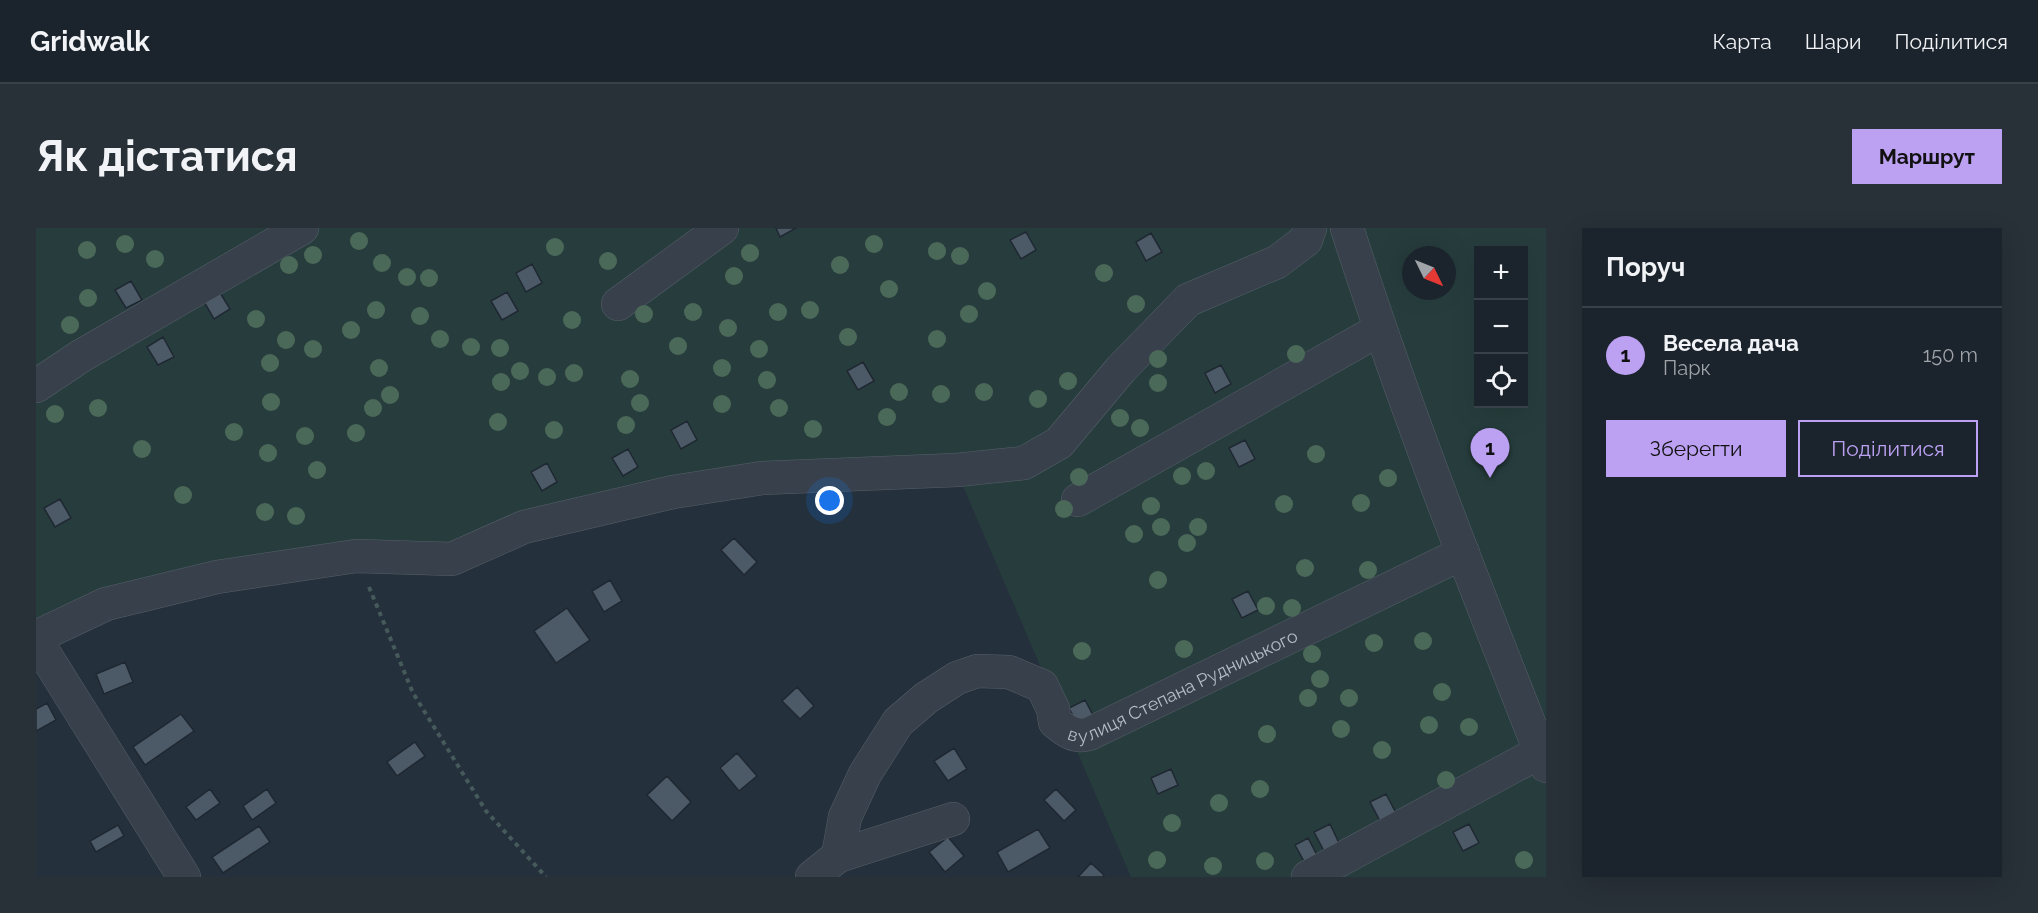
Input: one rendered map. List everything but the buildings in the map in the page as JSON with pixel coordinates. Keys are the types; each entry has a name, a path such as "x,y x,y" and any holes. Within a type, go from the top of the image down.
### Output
{"street":[{"path":"36,386 81,356 302,228"},
{"path":"618,304 722,228"},
{"path":"184,877 36,638 106,604 217,577 356,556 452,559 524,527 673,492 762,478 957,470 1024,463 1059,443 1121,369 1188,300 1277,262 1306,240 1310,228"},
{"path":"1308,877 1543,759 1379,330 1347,228"},
{"path":"1078,501 1379,330"},
{"name":"вулиця Степана Рудницького","path":"838,856 845,817 865,774 898,722 926,698 957,678 977,671 1009,672 1042,686 1053,709 1055,722 1067,732 1082,736 1463,553"},
{"path":"812,877 838,856 954,819"}],"path":[{"path":"356,556 413,693 486,811 546,877"}],"green space":[{"path":"36,228 1546,228 1546,877 1131,877 956,470 762,478 452,559 356,556 36,637"}],"place":[{"name":"Весела дача","path":"1490,478"}]}
